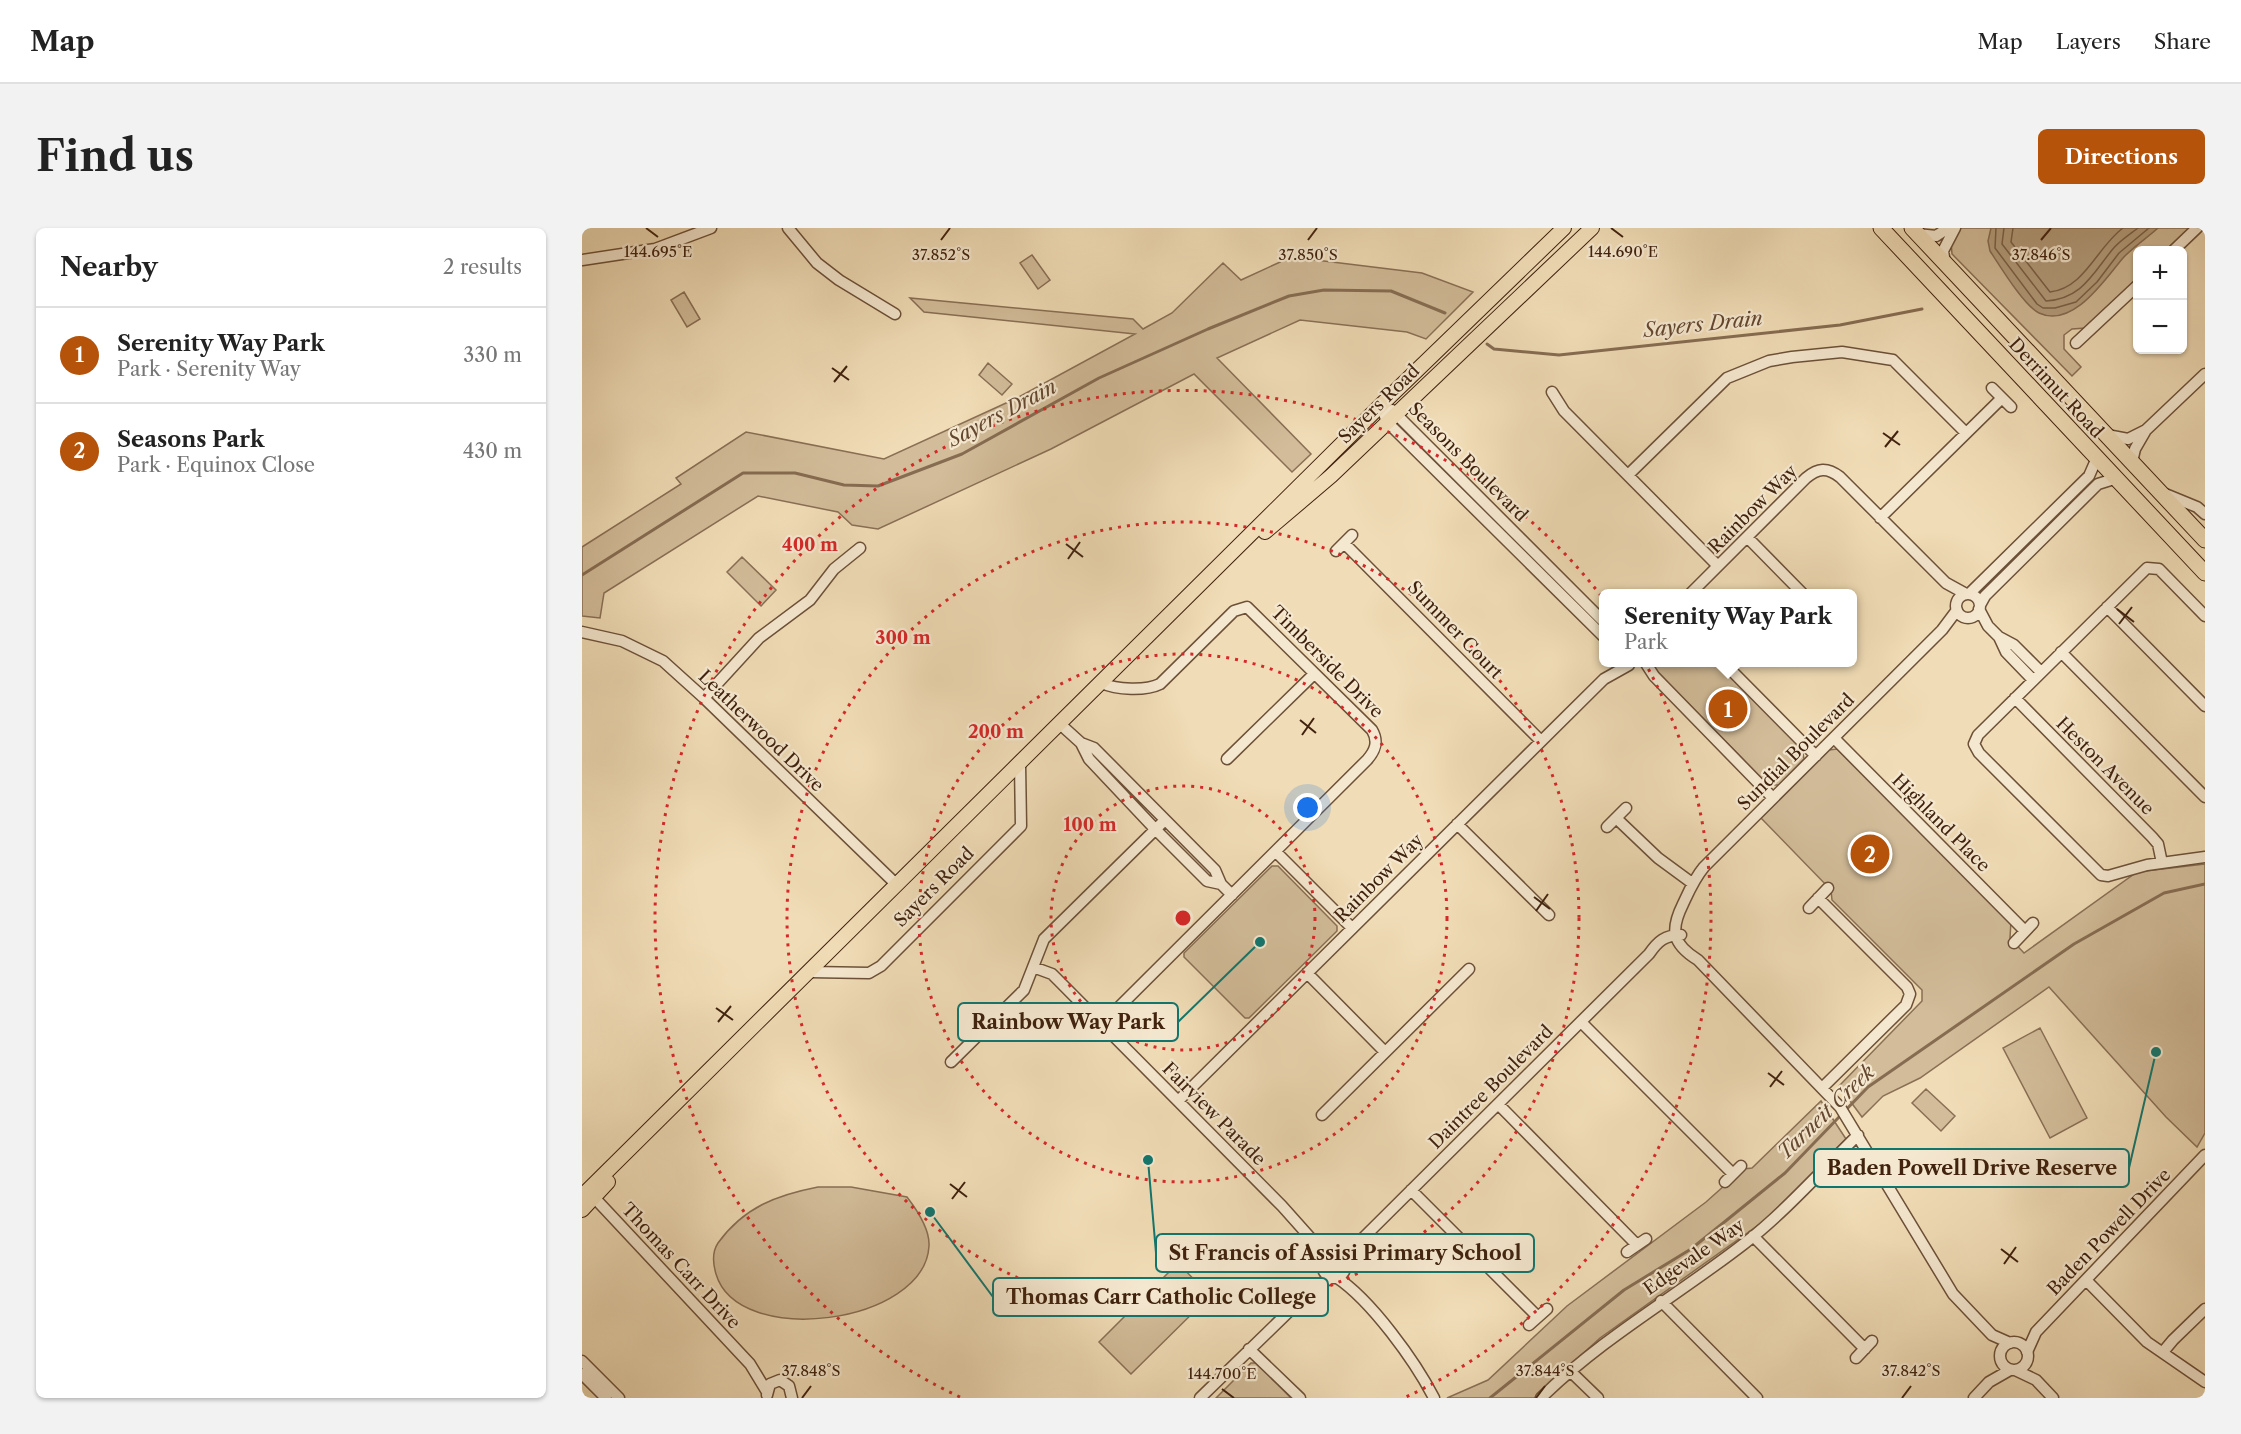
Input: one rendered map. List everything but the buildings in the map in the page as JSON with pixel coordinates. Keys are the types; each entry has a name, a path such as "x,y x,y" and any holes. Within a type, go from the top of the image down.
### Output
{"highway":[{"name":"Derrimut Road","path":"1881,228 2096,460 2205,573"},
{"name":"Derrimut Road","path":"1914,231 2205,540"}],"main road":[{"name":"Sayers Road","path":"582,1210 588,1194 694,1086 1381,405 1564,228"},
{"name":"Sayers Road","path":"1186,600 1331,476 1586,230"}],"street":[{"path":"582,260 655,249 711,228"},
{"path":"788,228 817,263 895,314"},
{"path":"1914,231 1936,236 1948,228"},
{"path":"1945,263 1943,251 1955,228"},
{"path":"2178,246 2197,228"},
{"path":"2076,343 2133,290"},
{"path":"1628,475 1727,378 1768,361 1792,357 1849,352 1893,360 1966,433"},
{"path":"2132,462 2135,449 2146,430 2205,374"},
{"path":"1992,388 2011,407"},
{"path":"1551,392 1564,411 1718,566"},
{"path":"1880,518 2002,398"},
{"name":"Seasons Boulevard","path":"1381,405 1599,632"},
{"name":"Seasons Boulevard","path":"1392,417 1599,617"},
{"path":"2106,435 2128,439 2146,430"},
{"path":"1962,612 1959,598 1968,594 2089,476 2096,460"},
{"name":"Rainbow Way","path":"1695,589 1806,478 1819,470 1836,474 1946,583 1962,612"},
{"path":"2037,676 1989,626 1980,607 1985,596 2098,484 2114,479"},
{"path":"2160,492 2187,502 2205,514"},
{"path":"1747,537 1798,589"},
{"name":"Summer Court","path":"1344,543 1541,741"},
{"path":"704,698 759,638 810,600 834,570 860,548"},
{"path":"2205,616 2162,572 2153,567 2144,571 1978,735 1975,747 2101,875 2108,876 2162,863 2205,857"},
{"name":"Rainbow Way","path":"1946,583 1978,599 1980,607"},
{"name":"Timberside Drive","path":"1102,683 1110,687 1146,688 1160,684 1234,611 1242,607 1254,611 1372,730 1376,743 1374,752 1367,760 1276,852"},
{"path":"1962,612 1980,607"},
{"path":"2107,607 2205,706"},
{"path":"1962,612 1989,626"},
{"name":"Sundial Boulevard","path":"1677,936 1683,905 1692,883 1704,867 1962,612"},
{"name":"Leatherwood Drive","path":"582,632 622,641 663,661 897,885"},
{"path":"2061,652 2205,797"},
{"name":"Rainbow Way","path":"1178,1101 1604,679 1612,667"},
{"name":"Rainbow Way","path":"1604,679 1625,667"},
{"path":"1636,667 1654,676"},
{"path":"1648,667 1773,798"},
{"path":"1727,667 1816,756"},
{"path":"1227,759 1314,674"},
{"name":"Heston Avenue","path":"2015,698 2152,837 2158,844 2162,863"},
{"path":"1060,724 1081,743 1094,748 1215,870 1221,884 1232,895"},
{"name":"Highland Place","path":"1834,738 2029,927 2014,943"},
{"path":"1081,743 1089,759 1155,830 1207,880 1221,884"},
{"name":"Sayers Road","path":"810,972 869,973 881,966 1021,826 1020,764"},
{"path":"1607,827 1626,808"},
{"path":"1616,818 1658,858 1692,883"},
{"path":"951,1062 1024,990 1044,939 1165,820"},
{"path":"1457,824 1549,915"},
{"path":"1102,1024 1276,852 1352,928"},
{"path":"1809,908 1828,888"},
{"path":"1818,898 1907,987 1910,994 1903,1008 1823,1087"},
{"path":"1677,936 1840,1107 1947,1286 1959,1302 1992,1335 2001,1357 2012,1370 2036,1380"},
{"name":"Daintree Boulevard","path":"1200,1398 1310,1291 1340,1273 1356,1245 1649,954 1660,940 1677,936"},
{"name":"Fairview Parade","path":"1033,967 1052,974 1297,1221 1315,1243 1324,1265"},
{"path":"1322,1115 1469,969"},
{"path":"1307,972 1385,1052"},
{"path":"1581,1022 1729,1178 1741,1166"},
{"path":"1498,1104 1641,1242 1627,1252"},
{"name":"Edgevale Way","path":"1541,1398 1569,1370 1753,1236 1858,1135"},
{"name":"Baden Powell Drive","path":"2001,1357 2013,1343 2036,1332 2205,1155"},
{"path":"1411,1190 1534,1321 1547,1310"},
{"name":"Thomas Carr Drive","path":"588,1194 750,1364 786,1383 790,1396"},
{"path":"1753,1236 1868,1345 1856,1358"},
{"name":"Fairview Parade","path":"1315,1243 1343,1259 1340,1273"},
{"name":"Daintree Boulevard","path":"1310,1291 1324,1265 1356,1245"},
{"path":"1324,1265 1340,1273 1421,1372 1434,1398"},
{"path":"2086,1280 2141,1336 2205,1382"},
{"path":"1661,1301 1757,1398"},
{"path":"2163,1352 2177,1335 2205,1309"},
{"name":"Baden Powell Drive","path":"2027,1357 2036,1332"},
{"path":"1992,1335 2013,1343 2027,1357 2036,1380 2053,1398"},
{"path":"1249,1349 1300,1398"},
{"path":"1974,1398 1989,1382 2001,1357"},
{"path":"1989,1382 2012,1370 2022,1368 2027,1357"},
{"path":"582,1361 619,1398"},
{"name":"Thomas Carr Drive","path":"750,1364 766,1395"},
{"path":"1569,1370 1598,1398"},
{"path":"582,1374 606,1398"},
{"path":"766,1395 770,1384 777,1380"}],"shaded area":[{"path":"1961,228 2192,228 2172,246 2133,246 2133,284 2086,328 2072,329 2064,335 2064,349 2081,367 2072,376 1952,254 1951,242"},
{"path":"1032,255 1050,280 1038,289 1020,263"},
{"path":"1291,257 1422,273 1473,292 1426,339 1407,332 1300,320 1217,358 1311,454 1292,472 1194,374 1051,449 878,529 852,525 838,512 758,496 604,593 600,618 582,616 582,547 681,484 676,478 746,432 884,459 1017,398 1135,334 924,312 910,298 1133,319 1143,329 1172,313 1223,263 1241,280"},
{"path":"684,292 700,319 687,327 671,300"},
{"path":"988,363 1012,384 1002,395 979,375"},
{"path":"742,557 776,590 761,606 727,572"},
{"path":"1653,667 1722,667 1802,748 1804,759 1779,785 1768,785"},
{"path":"1837,749 2011,921 2010,938 2024,953 2137,872 2205,864 2205,1133 2197,1147 2166,1117 2049,987 1920,1078 1883,1096 1862,1117 1839,1086 1922,1001 1922,990 1832,900 1831,890 1761,818 1829,750"},
{"path":"1272,866 1278,866 1337,926 1337,931 1249,1018 1245,1018 1184,957 1184,953"},
{"path":"2040,1028 2087,1118 2050,1138 2003,1048"},
{"path":"1926,1089 1955,1116 1941,1131 1912,1103"},
{"path":"1821,1101 1846,1139 1764,1221 1600,1338 1534,1398 1447,1398 1488,1380 1567,1306 1706,1202 1743,1169 1752,1168"},
{"path":"818,1187 851,1187 907,1197 922,1220 929,1240 920,1273 897,1294 866,1309 829,1317 792,1319 758,1312 731,1298 715,1270 714,1254 718,1243 739,1220 762,1204"},
{"path":"1178,1263 1210,1296 1131,1374 1099,1342"},
{"path":"1251,1363 1257,1363 1291,1398 1216,1398"}],"water":[{"path":"1991,228 2158,228 2137,246 2133,246 2133,249 2087,299 2064,314 2052,316 2039,313 2026,302 1990,251 1988,241"}],"waterway":[{"name":"Sayers Drain","path":"582,575 743,473 795,473 844,485 878,486 962,454 1099,378 1289,296 1324,290 1391,291 1445,313"},
{"name":"Sayers Drain","path":"1487,344 1494,349 1559,355 1840,325 1922,309"},
{"name":"Tarneit Creek","path":"1490,1398 1624,1290 1691,1249 1785,1173 1868,1087 2074,944 2164,893 2205,884"}],"place":[{"name":"Serenity Way Park","path":"1728,709"},
{"name":"Seasons Park","path":"1870,854"},
{"name":"Rainbow Way Park","path":"1260,942"},
{"name":"Baden Powell Drive Reserve","path":"2156,1052"},
{"name":"St Francis of Assisi Primary School","path":"1148,1160"},
{"name":"Thomas Carr Catholic College","path":"930,1212"}]}
